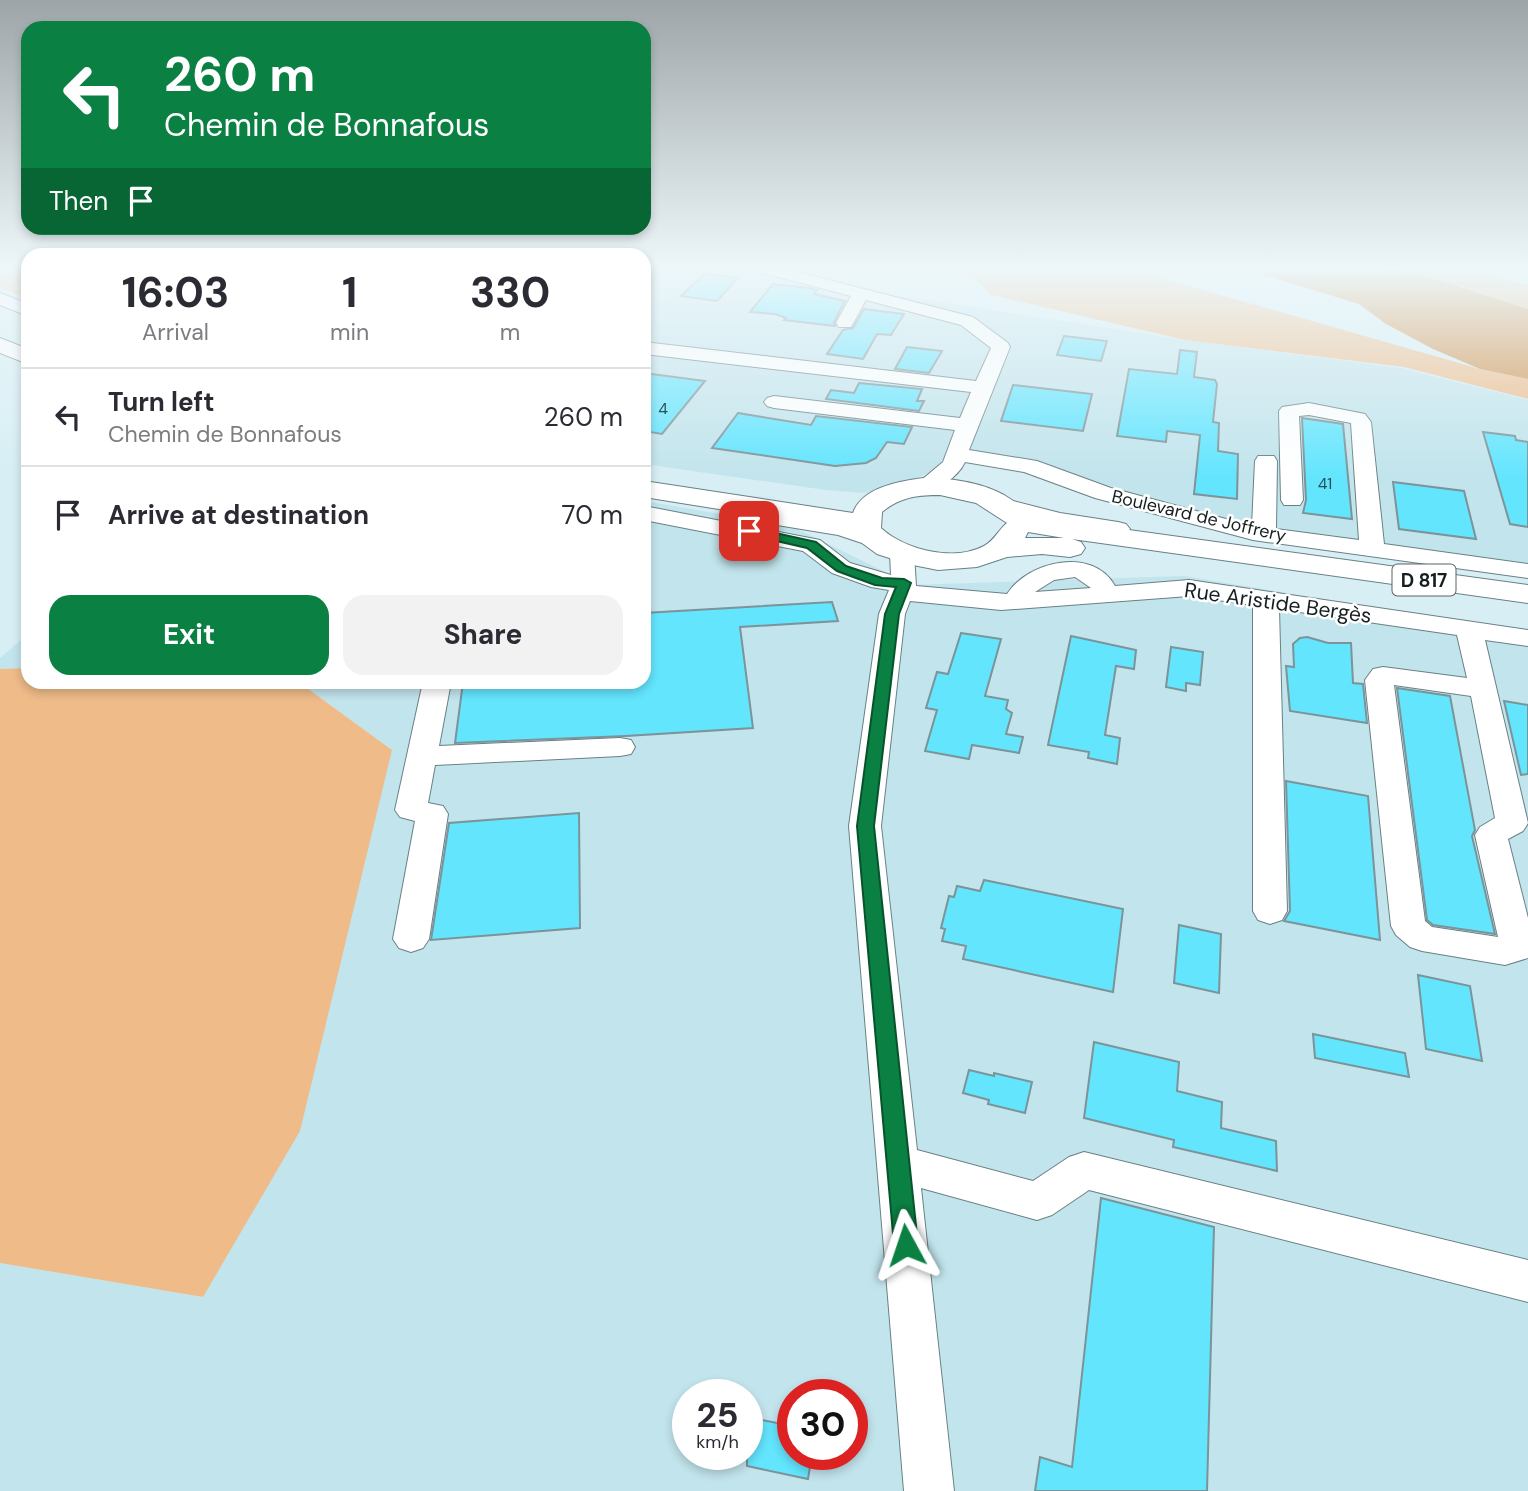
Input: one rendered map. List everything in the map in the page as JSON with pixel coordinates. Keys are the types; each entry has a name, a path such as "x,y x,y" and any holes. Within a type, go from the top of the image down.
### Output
{"main road":[{"path":"0,345 21,354"},
{"path":"651,470 836,496 885,496 924,487 958,470 1006,510 1016,527 1012,539 1002,549 985,556 939,561 890,559 839,519 651,490"},
{"path":"885,496 868,510 890,559"},
{"name":"D 817","path":"1006,510 1038,526 1528,594"},
{"name":"D 817","path":"1002,549 1042,545 1066,547 1528,616"}],"street":[{"path":"958,470 967,425 1001,347 989,338"},
{"path":"651,349 985,388"},
{"path":"808,407 825,376"},
{"path":"774,402 967,425"},
{"path":"1292,500 1289,411 1309,409 1358,418 1361,422 1372,550"},
{"path":"1264,534 1266,461"},
{"name":"Boulevard de Joffrery","path":"958,470 1029,467 1103,494 1264,534 1528,571"},
{"path":"651,500 842,529 890,559"},
{"path":"651,514 811,545 841,568 880,582 890,559"},
{"path":"890,559 892,614 865,826 929,1491"},
{"name":"Rue Aristide Bergès","path":"890,559 1001,602 1189,588 1528,639"},
{"path":"1266,600 1270,911"},
{"path":"1469,630 1484,689 1512,823 1491,835 1518,948 1505,952 1422,938 1408,926 1380,680 1383,675 1484,689"},
{"path":"411,939 432,814 411,810 436,689"},
{"path":"422,756 620,747"},
{"path":"898,1163 1037,1201 1084,1170 1528,1281"}],"shaded area":[{"path":"651,338 1169,338 1401,368 1528,400 1528,564 1253,525 1175,508 1036,461 953,447 935,469 910,482 864,493 651,465"},
{"path":"1175,338 1370,338 1480,369 1528,379 1528,399 1404,367"},
{"path":"1412,338 1528,338 1528,379 1480,369"},
{"path":"651,502 791,526 912,585 1184,576 1528,633 1528,1491 0,1491 0,1263 203,1297 392,750 308,689 651,689"},
{"path":"21,640 21,668 0,669 0,658"},
{"path":"21,668 21,689 308,689 392,750 300,1131 203,1297 0,1263 0,669"}],"building":[{"path":"838,338 875,338 863,359 827,354"},
{"path":"1063,338 1107,341 1101,361 1057,355"},
{"path":"907,347 942,351 929,373 895,369"},
{"path":"1180,350 1197,352 1194,377 1215,380 1217,384 1213,422 1219,423 1218,451 1238,454 1237,499 1194,494 1200,435 1167,431 1166,442 1117,436 1129,369 1177,374"},
{"path":"651,374 705,381 662,434 651,432"},
{"path":"859,383 922,389 917,401 924,401 919,411 826,399 831,390 854,393"},
{"path":"1013,385 1092,394 1083,431 1001,421"},
{"path":"738,413 811,425 816,416 912,427 904,444 887,442 876,458 866,463 835,466 712,448"},
{"path":"1302,418 1343,424 1352,519 1303,513 1306,500"},
{"path":"1483,432 1515,436 1516,440 1528,442 1528,527 1510,524"},
{"path":"1393,482 1464,491 1476,539 1399,529"},
{"path":"832,602 838,621 740,627 753,728 455,743 462,689 651,689 651,613"},
{"path":"961,633 1001,639 985,696 1008,700 1006,709 1012,713 1006,734 1023,737 1019,753 972,745 969,759 925,751 937,710 926,708 937,672 948,674"},
{"path":"1071,636 1136,650 1134,669 1116,666 1105,735 1120,738 1117,764 1088,758 1089,752 1048,745"},
{"path":"1307,637 1328,643 1351,643 1353,683 1363,684 1367,723 1290,711 1286,666 1294,667 1293,644 1300,638"},
{"path":"1171,647 1203,652 1200,685 1186,683 1186,691 1166,687"},
{"path":"1397,688 1450,696 1475,830 1472,836 1495,934 1433,925 1427,920"},
{"path":"1504,701 1528,705 1528,774 1521,775"},
{"path":"1286,781 1368,796 1380,940 1284,921 1290,911"},
{"path":"579,813 580,928 431,940 449,823"},
{"path":"984,880 1123,909 1113,992 963,959 966,946 942,941 945,929 941,928 949,896 954,897 957,886 980,891"},
{"path":"1179,925 1221,934 1219,993 1174,983"},
{"path":"1418,975 1470,986 1482,1061 1426,1049"},
{"path":"1313,1034 1405,1053 1409,1077 1315,1058"},
{"path":"1094,1042 1179,1062 1177,1091 1222,1102 1221,1128 1276,1141 1277,1171 1173,1147 1174,1140 1084,1118"},
{"path":"969,1070 1032,1082 1025,1113 988,1104 989,1100 963,1093"},
{"path":"1101,1198 1214,1227 1207,1491 1035,1491 1040,1457 1072,1467"},
{"path":"763,1420 777,1423 777,1470 809,1470 808,1479 763,1469"}],"route":[{"path":"749,531 811,545 841,568 880,582 904,583 892,614 865,826 906,1245"}]}
